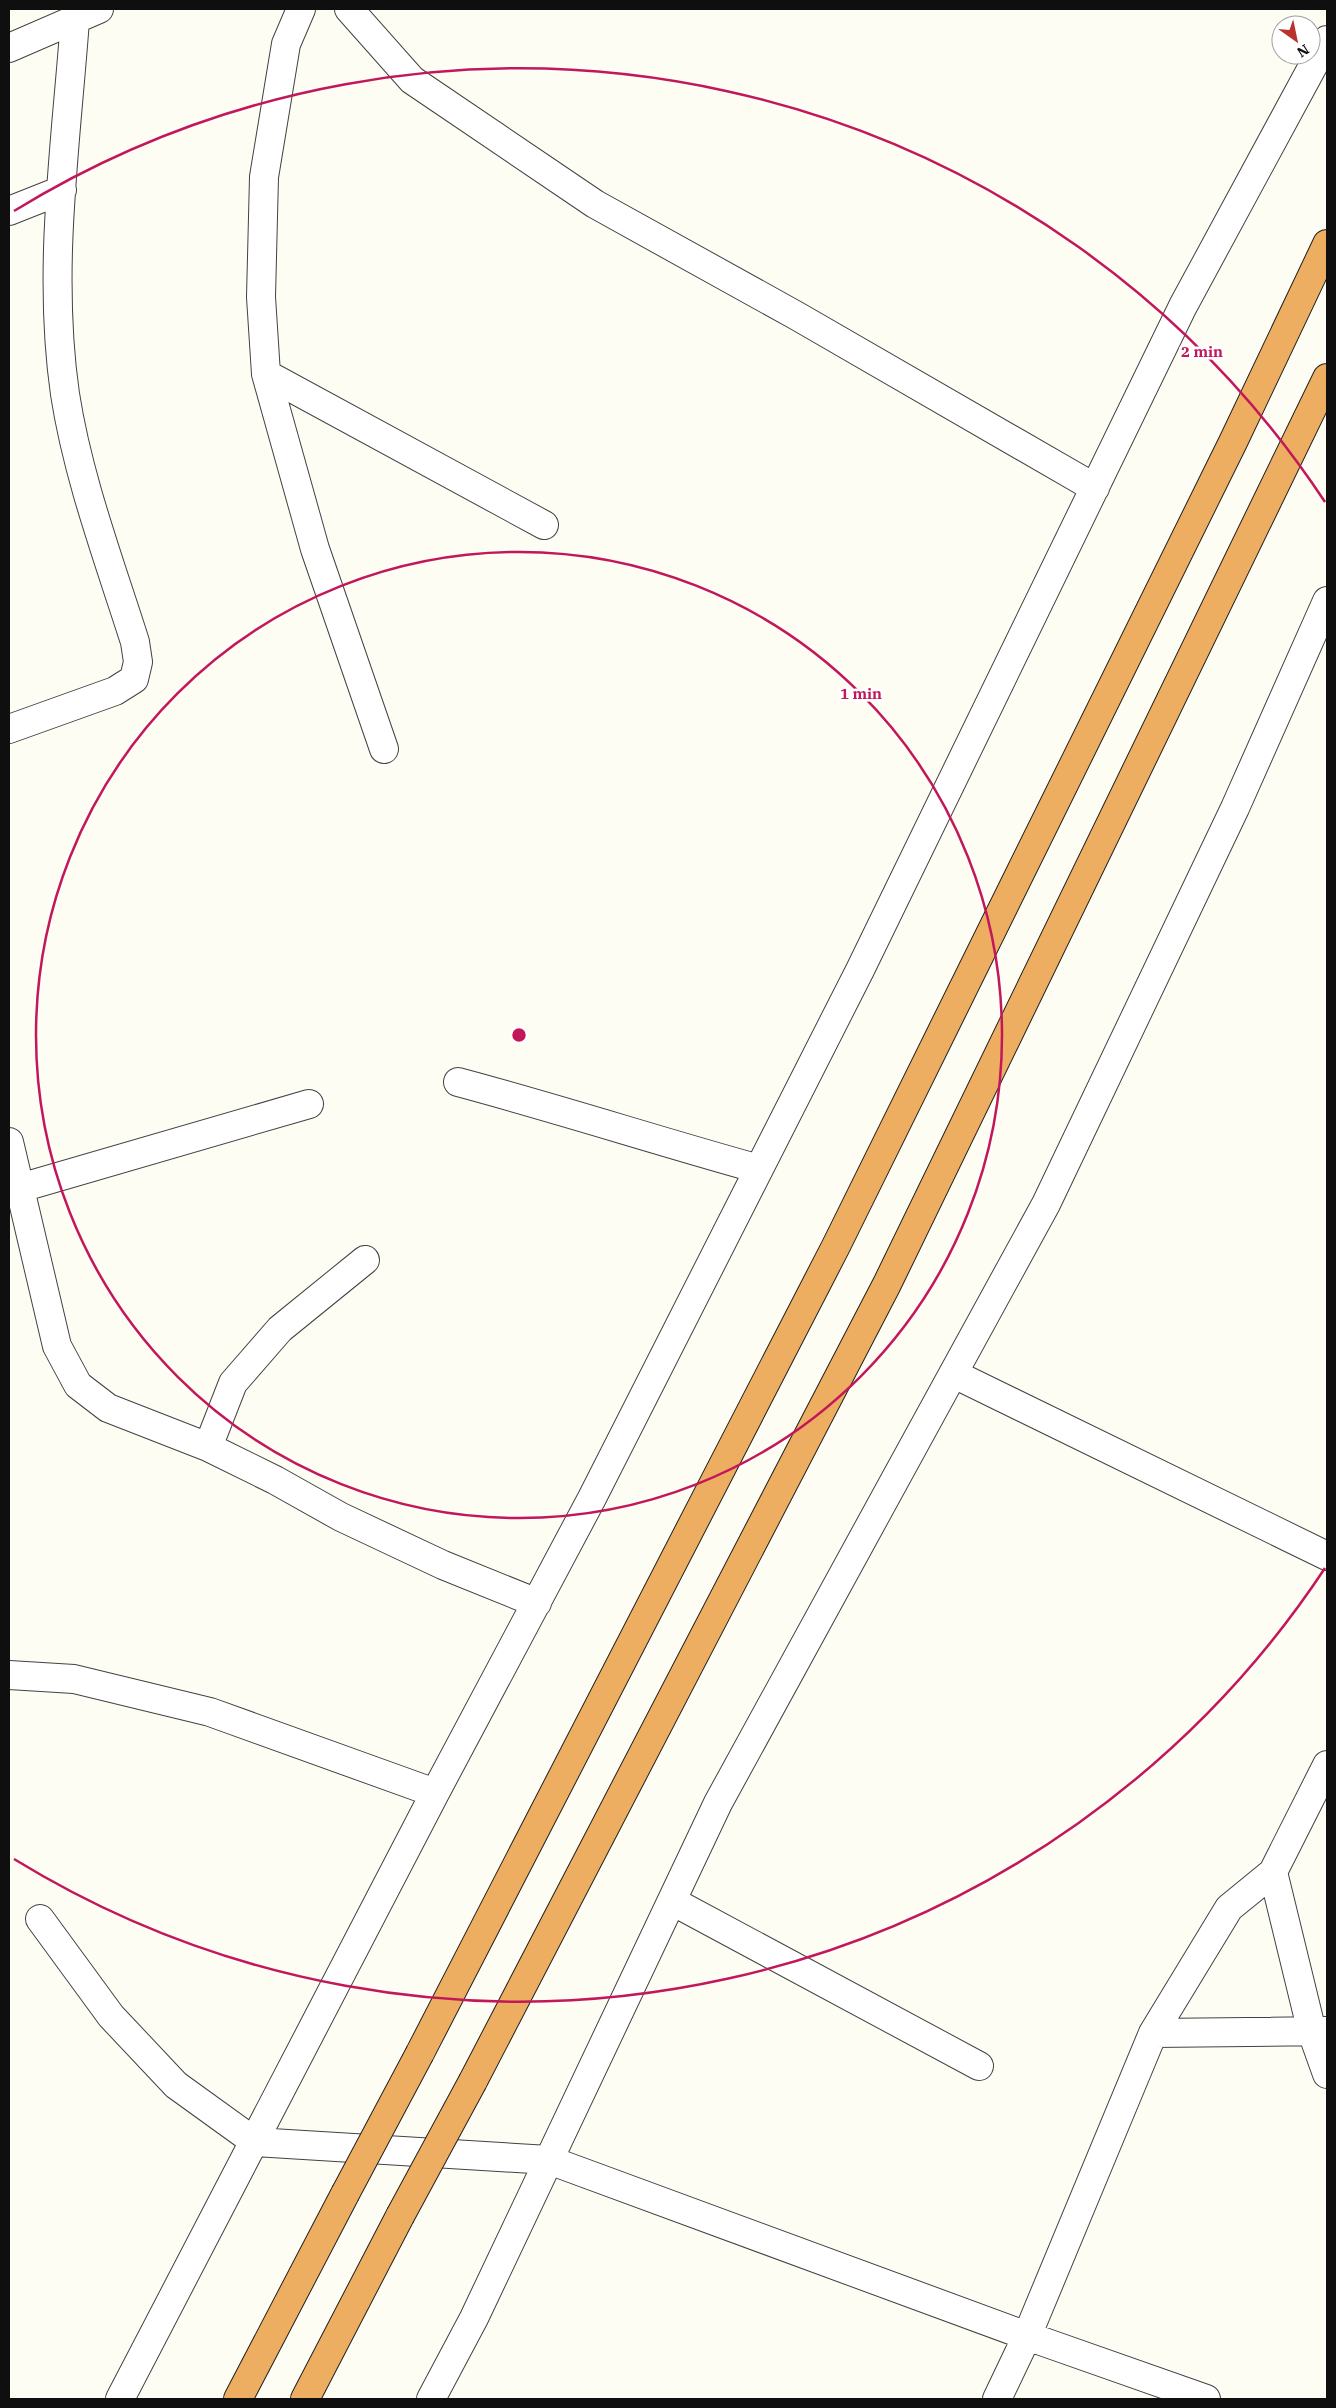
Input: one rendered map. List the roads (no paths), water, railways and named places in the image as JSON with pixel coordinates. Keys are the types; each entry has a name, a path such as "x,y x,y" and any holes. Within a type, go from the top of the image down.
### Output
{"highway":[{"path":"238,2399 420,2053 836,1246 1194,522 1327,244"},
{"path":"306,2399 887,1284 1327,378"}],"street":[{"path":"301,9 286,44 264,176 261,298 266,374 315,549 384,749"},
{"path":"349,9 412,80 594,204 797,316 1095,488"},
{"path":"9,48 87,14"},
{"path":"9,729 115,691 134,679 138,662 134,642 84,476 66,394 56,286 62,190 87,14"},
{"path":"120,2399 435,1793 538,1603 860,970 1183,306 1327,40"},
{"path":"9,211 62,190"},
{"path":"266,374 544,526"},
{"path":"431,2399 474,2318 718,1804 1046,1204 1235,808 1327,601"},
{"path":"458,1082 552,1107 759,1169"},
{"path":"20,1188 309,1104"},
{"path":"9,1142 57,1346 78,1385 108,1408 208,1447 350,1521 443,1565 538,1603"},
{"path":"208,1447 233,1383 280,1329 365,1260"},
{"path":"954,1374 1327,1556"},
{"path":"9,1676 74,1679 210,1712 435,1793"},
{"path":"997,2399 1027,2336 1153,2033 1228,1908 1272,1872 1327,1765"},
{"path":"1272,1872 1320,2031 1327,2074"},
{"path":"672,1901 978,2066"},
{"path":"40,1919 111,2016 176,2085 255,2142 549,2160 1027,2336 1206,2399"},
{"path":"1153,2033 1320,2031"}]}
